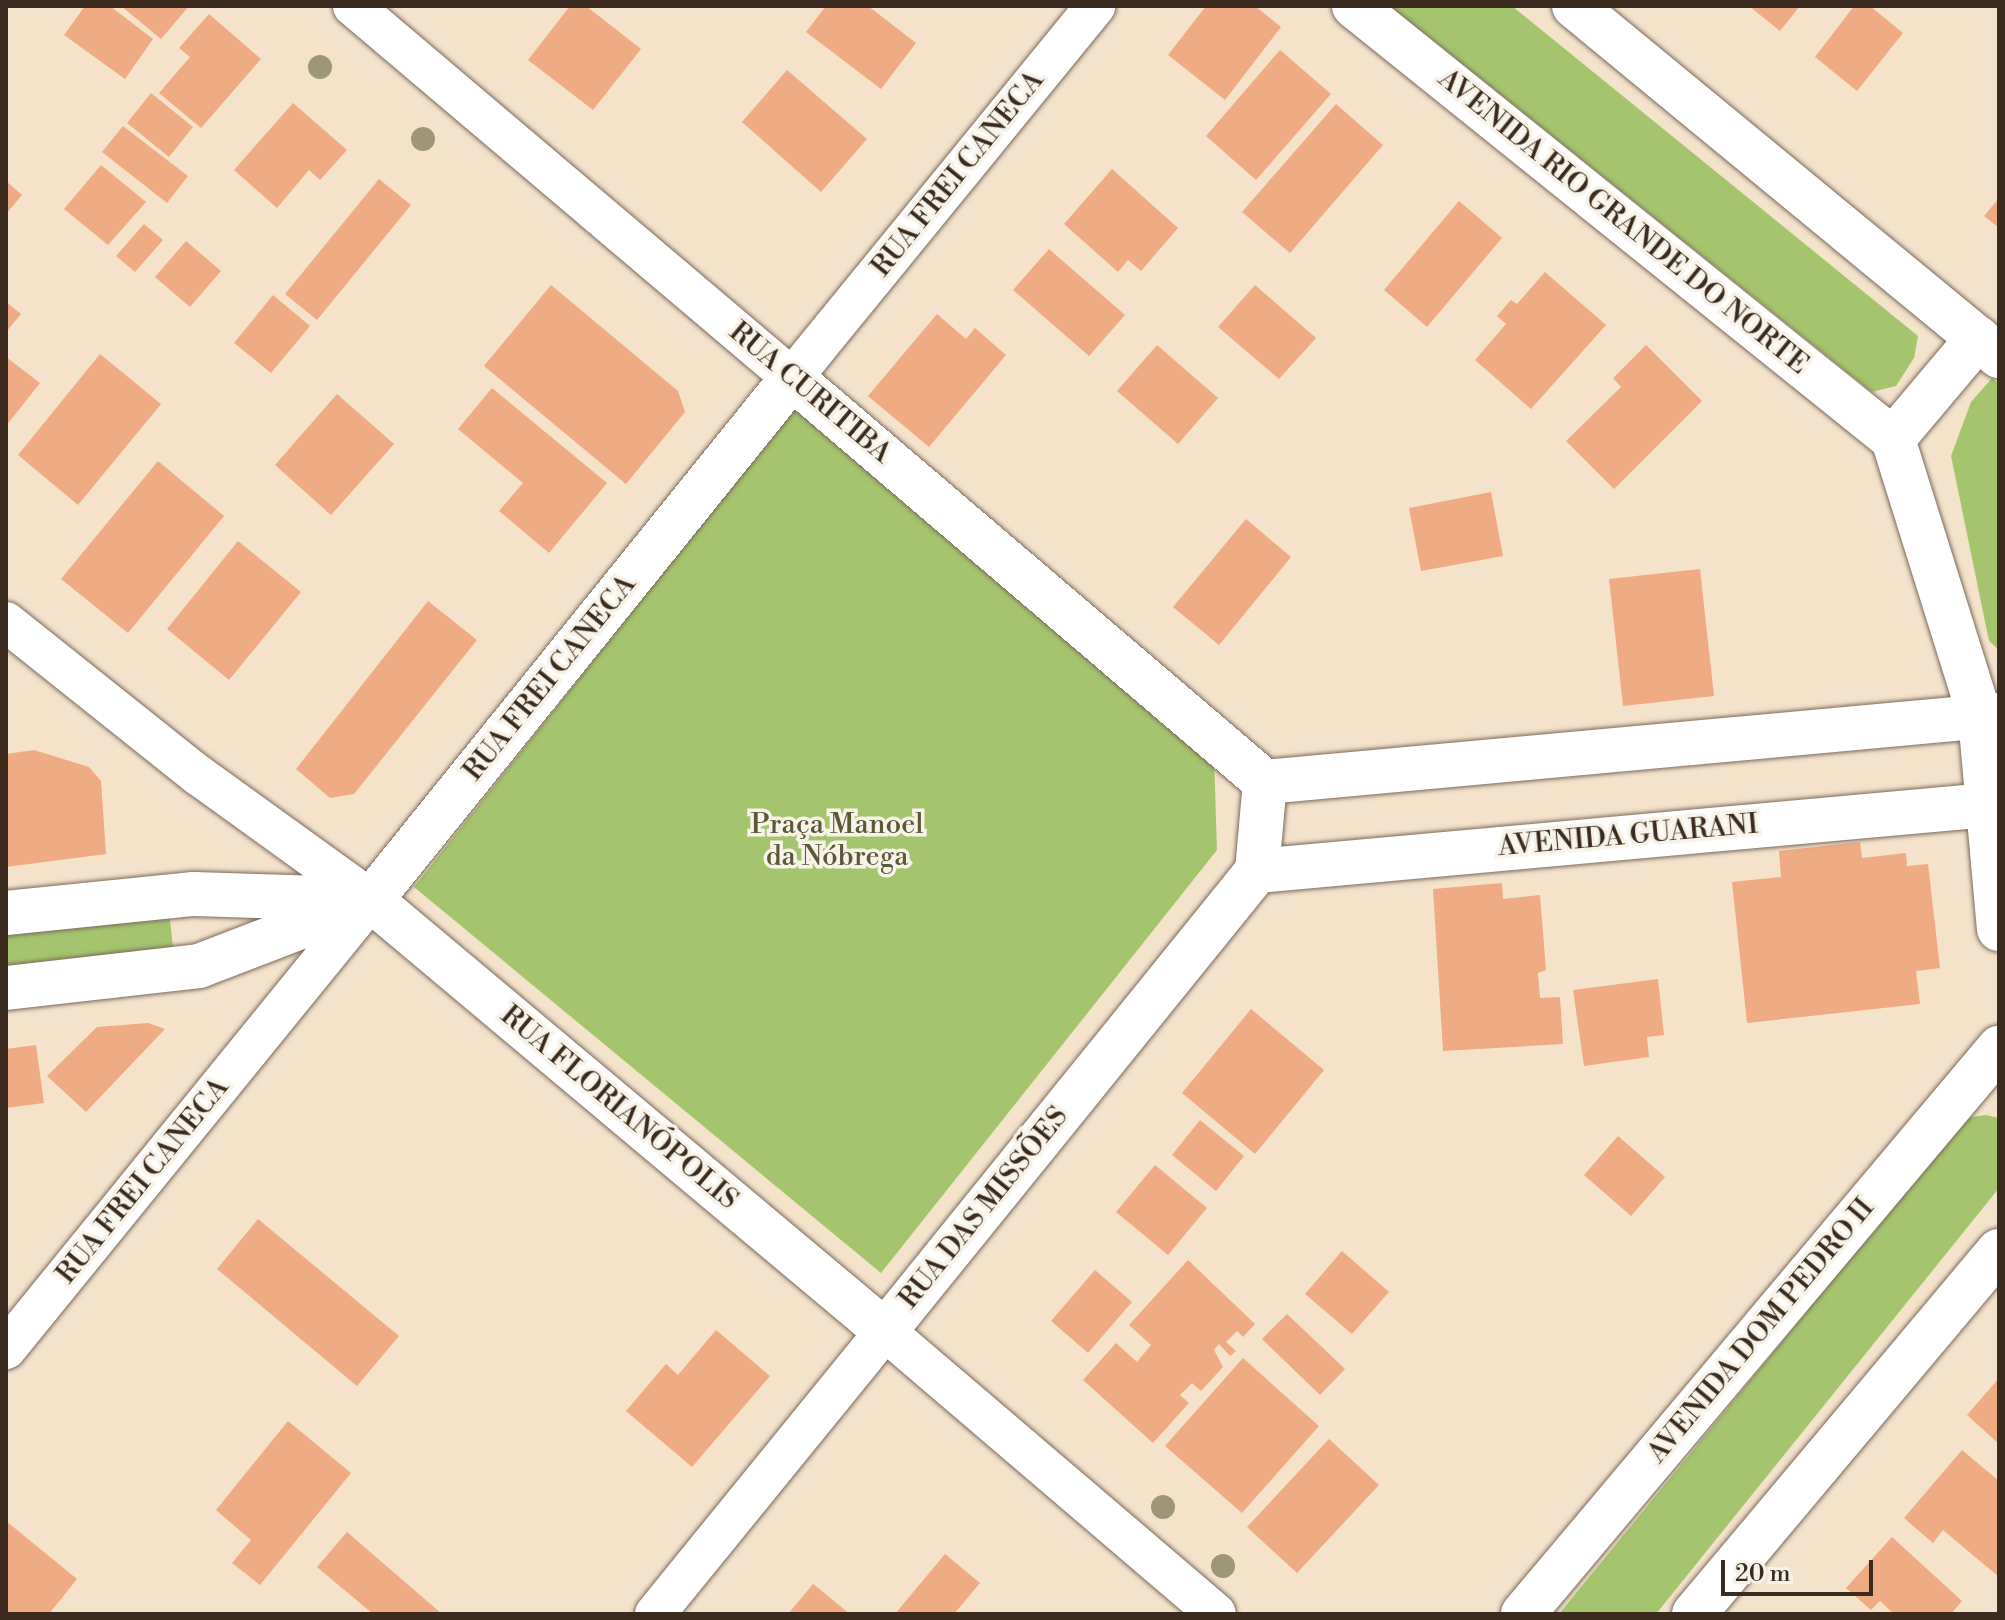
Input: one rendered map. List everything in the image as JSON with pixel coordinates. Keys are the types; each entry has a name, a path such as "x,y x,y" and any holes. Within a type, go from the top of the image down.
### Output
{"street":[{"name":"RUA CURITIBA","path":"353,6 1265,782"},
{"name":"RUA FREI CANECA","path":"6,1349 1095,6"},
{"name":"AVENIDA RIO GRANDE DO NORTE","path":"1354,6 1893,439"},
{"path":"1574,6 1988,347 1893,439 1990,716 1999,929"},
{"name":"RUA FLORIANÓPOLIS","path":"6,622 198,775 371,900 885,1331 1216,1614"},
{"path":"1257,871 1265,782 1990,716"},
{"name":"AVENIDA GUARANI","path":"1257,871 1992,803"},
{"name":"RUA DAS MISSÕES","path":"655,1614 1257,871"},
{"path":"6,913 194,894 371,900"},
{"path":"6,988 199,966 371,900"},
{"name":"AVENIDA DOM PEDRO II","path":"1523,1614 1999,1048"},
{"path":"1694,1614 1999,1251"}],"green space":[{"path":"1390,6 1512,6 1918,336 1914,358 1896,386 1872,392"},
{"path":"1992,378 1999,384 1999,650 1989,641 1951,456 1971,402"},
{"name":"Praça Manoel da Nóbrega","path":"796,405 1214,757 1217,850 881,1273 414,887"},
{"path":"169,911 174,956 6,974 6,928"},
{"path":"1986,1115 1999,1118 1999,1188 1656,1614 1559,1614 1955,1130 1971,1117"}],"building":[{"path":"85,6 110,6 153,39 125,79 64,35"},
{"path":"121,6 189,6 161,39"},
{"path":"570,6 586,6 641,49 593,110 528,60"},
{"path":"826,6 868,6 916,43 881,89 806,32"},
{"path":"1206,6 1255,6 1281,27 1225,100 1168,55"},
{"path":"1749,6 1800,6 1780,31"},
{"path":"1854,6 1870,6 1903,33 1857,91 1815,57"},
{"path":"209,14 261,59 201,128 159,93 190,57 179,48"},
{"path":"1280,50 1331,94 1256,180 1206,136"},
{"path":"787,70 867,139 821,192 742,122"},
{"path":"151,93 193,127 169,157 127,123"},
{"path":"293,103 347,150 320,180 309,170 277,208 234,170"},
{"path":"1336,104 1383,145 1290,253 1242,212"},
{"path":"123,126 188,176 167,203 102,152"},
{"path":"101,165 146,202 108,245 64,209"},
{"path":"1112,169 1178,228 1141,271 1128,260 1118,272 1064,224"},
{"path":"379,179 411,205 317,320 285,294"},
{"path":"6,181 22,195 6,214"},
{"path":"1999,198 1999,228 1984,216"},
{"path":"1459,201 1502,238 1427,327 1384,290"},
{"path":"144,224 163,240 135,272 116,256"},
{"path":"186,241 221,271 190,307 155,277"},
{"path":"1049,249 1125,315 1089,356 1013,290"},
{"path":"1545,272 1606,325 1531,409 1475,360 1506,324 1497,316 1511,300 1517,304"},
{"path":"551,285 678,391 685,412 626,484 484,366"},
{"path":"1255,285 1316,338 1279,379 1218,327"},
{"path":"273,295 310,326 271,373 234,343"},
{"path":"6,302 21,314 6,332"},
{"path":"937,314 966,339 975,328 1006,355 929,447 868,396"},
{"path":"1157,345 1218,398 1178,444 1117,391"},
{"path":"1646,345 1702,401 1614,489 1566,441 1621,387 1613,378"},
{"path":"100,354 161,404 78,505 18,455"},
{"path":"6,357 40,383 6,426"},
{"path":"492,388 607,483 549,553 499,511 523,483 458,429"},
{"path":"337,394 394,444 331,515 275,465"},
{"path":"158,461 224,516 128,633 61,579"},
{"path":"1491,492 1503,556 1421,571 1409,508"},
{"path":"1246,519 1291,557 1219,645 1173,607"},
{"path":"238,541 301,592 229,680 167,629"},
{"path":"1700,569 1714,696 1623,706 1609,579"},
{"path":"428,601 477,640 354,794 330,798 296,769"},
{"path":"34,750 89,767 101,781 106,854 6,867 6,754"},
{"path":"1860,842 1862,858 1906,853 1907,866 1928,864 1940,968 1916,971 1920,1004 1747,1023 1732,882 1781,877 1779,851"},
{"path":"1502,883 1503,899 1540,895 1546,970 1538,973 1540,998 1560,997 1563,1044 1443,1051 1433,889"},
{"path":"1658,979 1664,1035 1647,1037 1649,1057 1584,1066 1573,990"},
{"path":"1251,1009 1324,1070 1255,1154 1182,1093"},
{"path":"148,1023 165,1029 86,1112 47,1076 97,1027"},
{"path":"36,1045 44,1103 6,1108 6,1049"},
{"path":"1200,1120 1244,1156 1216,1191 1172,1155"},
{"path":"1618,1136 1665,1177 1631,1216 1584,1175"},
{"path":"1155,1165 1207,1208 1168,1255 1116,1212"},
{"path":"258,1219 399,1336 357,1386 217,1269"},
{"path":"1342,1251 1389,1292 1352,1334 1305,1294"},
{"path":"1188,1260 1255,1324 1243,1337 1237,1331 1226,1342 1236,1351 1230,1356 1219,1344 1214,1350 1223,1367 1201,1391 1192,1383 1180,1395 1189,1403 1153,1443 1083,1380 1116,1343 1137,1362 1151,1345 1129,1325"},
{"path":"1095,1270 1132,1302 1088,1353 1051,1321"},
{"path":"1287,1314 1345,1369 1320,1395 1262,1339"},
{"path":"716,1330 770,1376 692,1467 626,1411 666,1364 678,1375"},
{"path":"1243,1358 1319,1426 1242,1513 1165,1446"},
{"path":"1999,1378 1999,1444 1967,1415"},
{"path":"288,1421 351,1473 260,1585 232,1563 251,1540 216,1510"},
{"path":"1329,1439 1379,1485 1297,1573 1247,1527"},
{"path":"1962,1450 1999,1481 1999,1577 1943,1530 1933,1543 1904,1518"},
{"path":"6,1521 77,1579 49,1614 6,1614"},
{"path":"347,1532 442,1614 373,1614 317,1567"},
{"path":"1892,1537 1962,1601 1951,1614 1894,1614 1880,1601 1871,1610 1846,1588"},
{"path":"945,1554 980,1583 954,1614 895,1614"},
{"path":"813,1584 850,1614 788,1614"}]}
